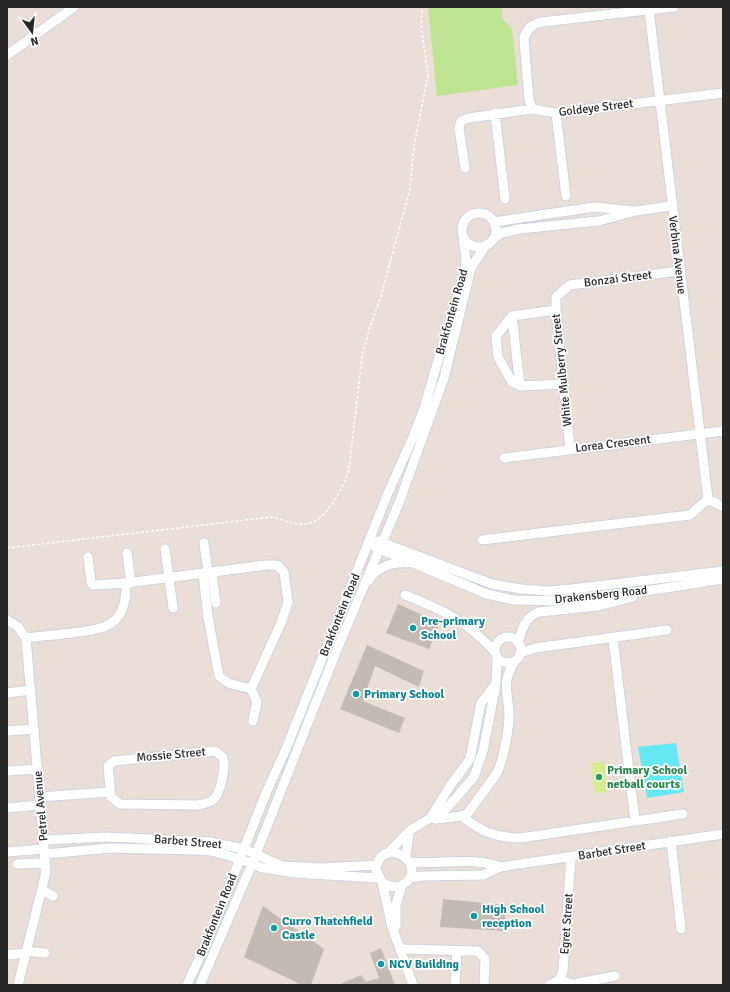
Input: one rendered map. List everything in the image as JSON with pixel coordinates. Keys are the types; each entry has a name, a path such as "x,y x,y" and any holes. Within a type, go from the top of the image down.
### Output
{"street":[{"path":"7,55 74,7"},
{"path":"532,109 529,100 524,39 527,30 531,26 542,22 674,7"},
{"name":"Verbina Avenue","path":"649,10 671,206 708,499"},
{"name":"Goldeye Street","path":"465,168 460,128 461,121 470,118 495,113 532,109 556,113 723,93"},
{"path":"495,113 505,199"},
{"path":"556,113 566,196"},
{"path":"494,238 496,230 494,222 486,215 476,213 471,215 463,222 463,238 474,247 485,246 502,233 599,221 635,211 671,206"},
{"path":"494,222 595,207 635,211"},
{"name":"Brakfontein Road","path":"188,985 369,541 413,437 465,270 466,260 463,238"},
{"name":"Brakfontein Road","path":"200,985 252,864 358,596 399,503 438,396 471,268 485,246"},
{"name":"Bonzai Street","path":"560,292 570,285 679,271"},
{"name":"White Mulberry Street","path":"560,292 556,296 556,310 570,449"},
{"path":"556,310 512,316 496,336 498,357 512,382 520,386 563,384"},
{"path":"512,316 520,386"},
{"path":"428,392 438,396"},
{"name":"Lorea Crescent","path":"504,458 723,431"},
{"path":"482,540 690,515 708,499 723,507"},
{"name":"Drakensberg Road","path":"369,541 487,594 513,600 570,601 723,579"},
{"path":"204,543 208,573 216,603"},
{"name":"Drakensberg Road","path":"381,546 492,584 528,590 549,591 572,589 723,571"},
{"path":"165,549 172,608"},
{"path":"7,620 18,627 26,638 93,631 109,626 125,605 128,583 127,553"},
{"path":"88,557 91,582 94,586 277,565 284,572 288,602 287,608 251,689 257,702 253,721"},
{"path":"358,596 372,576 387,565 398,562 421,565"},
{"path":"208,573 208,617 219,676 228,683 251,689"},
{"path":"426,822 462,816 468,813 486,791 500,765 508,720 505,686 508,672 520,647 527,620 533,614 539,612 598,606 659,589"},
{"path":"404,595 441,609 456,617 480,635 496,655 505,663 514,662"},
{"path":"480,635 500,640 507,637 520,647 536,648 667,630"},
{"name":"Petrel Avenue","path":"18,985 46,872 26,638"},
{"path":"613,638 635,821"},
{"path":"413,985 390,918 377,865 381,858 387,854 409,831 448,808 474,777 483,751 496,684 496,655 500,640"},
{"path":"426,822 434,813 446,790 470,759 481,703 496,684"},
{"path":"7,687 30,687"},
{"path":"7,693 30,687"},
{"path":"7,731 34,729"},
{"name":"Mossie Street","path":"215,751 220,754 224,761 223,776 216,796 206,804 198,806 120,804 111,797 109,792 108,766 114,761 215,751"},
{"path":"7,766 38,766"},
{"path":"7,771 38,766"},
{"path":"7,808 40,801 109,792"},
{"path":"462,816 489,834 509,838 520,838 682,814"},
{"path":"396,933 396,904 411,870 408,859 409,831"},
{"name":"Barbet Street","path":"406,882 422,876 483,874 500,867 723,834"},
{"path":"101,837 101,849"},
{"name":"Barbet Street","path":"45,850 101,837 210,842 244,849 276,864 294,867 347,868 377,865"},
{"path":"671,841 681,929"},
{"path":"7,846 45,850"},
{"path":"7,852 45,850"},
{"path":"17,864 45,850"},
{"name":"Barbet Street","path":"45,850 194,850 211,852 240,859 252,864 295,873 380,880"},
{"path":"387,854 397,853 408,859"},
{"name":"Egret Street","path":"558,980 563,971 564,963 571,857"},
{"name":"Barbet Street","path":"408,859 431,863 475,861 486,862 500,867"},
{"path":"380,880 391,887 406,882"},
{"path":"42,890 53,896"},
{"path":"401,949 478,951 485,959 484,985"},
{"path":"455,985 457,951"},
{"path":"7,955 26,952 45,953"},
{"path":"549,985 558,980 573,984 614,976"}],"path":[{"path":"7,548 272,517 296,524 306,524 318,520 333,502 345,484 349,469 362,357 369,330 382,296 410,189 414,146 428,75 421,25 422,7"}],"green space":[{"path":"428,7 501,7 503,19 512,29 518,85 437,96"},
{"name":"Primary School netball courts","path":"604,762 608,792 595,793 591,763"}],"water":[{"path":"676,743 684,792 647,798 638,747"}],"building":[{"name":"Pre-primary School","path":"398,604 440,623 429,649 386,633"},
{"name":"Primary School","path":"367,645 424,671 419,687 375,666 363,701 405,718 399,733 340,709"},
{"name":"High School reception","path":"443,899 506,905 504,931 440,927"},
{"name":"Curro Thatchfield Castle","path":"263,906 324,949 311,985 302,985 244,957"},
{"name":"NCV Building","path":"381,948 395,985 338,985 361,975 366,982 379,978 370,953"}],"place":[{"name":"Pre-primary School","path":"413,628"},
{"name":"Primary School","path":"356,694"},
{"name":"Primary School netball courts","path":"599,777"},
{"name":"High School reception","path":"474,916"},
{"name":"Curro Thatchfield Castle","path":"274,928"},
{"name":"NCV Building","path":"381,964"}]}
